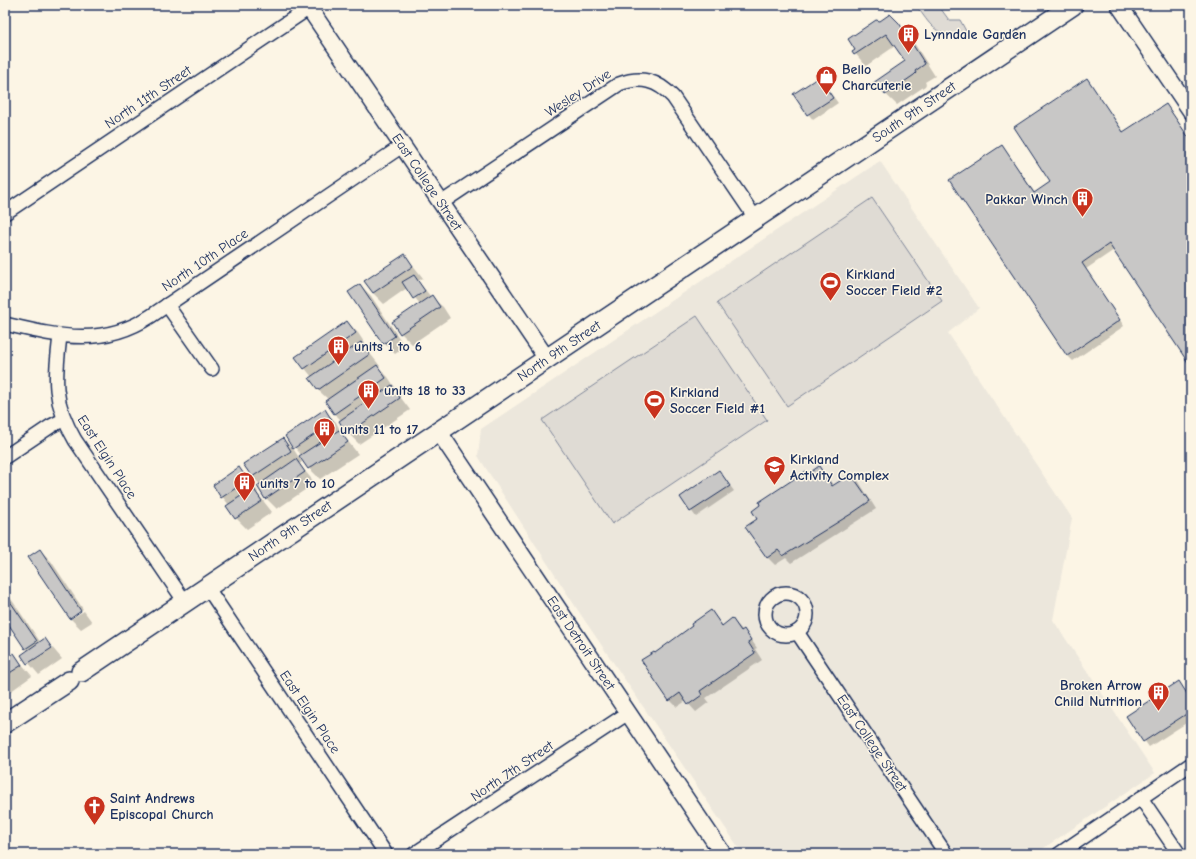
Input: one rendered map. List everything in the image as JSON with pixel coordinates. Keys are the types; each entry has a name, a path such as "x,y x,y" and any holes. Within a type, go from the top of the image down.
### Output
{"main road":[{"name":"South 9th Street","path":"756,219 1073,5"},
{"name":"North 9th Street","path":"5,724 756,219"}],"street":[{"path":"1119,5 1191,112"},
{"name":"East College Street","path":"308,7 547,359"},
{"name":"North 11th Street","path":"5,213 308,7"},
{"name":"Wesley Drive","path":"441,203 619,84 636,79 652,82 673,97 756,219"},
{"name":"North 10th Place","path":"5,324 60,336 85,337 112,334 141,322 402,146"},
{"path":"167,305 212,369"},
{"name":"East Elgin Place","path":"60,336 56,387 60,409 64,420 75,440 185,602"},
{"path":"5,456 51,426 64,420"},
{"name":"East Detroit Street","path":"439,432 723,854"},
{"name":"East Elgin Place","path":"207,587 386,854"},
{"name":"East College Street","path":"797,632 946,854"},
{"name":"North 7th Street","path":"414,854 628,713"},
{"path":"1059,854 1191,764"},
{"path":"1141,798 1179,854"}],"shaded area":[{"path":"918,5 938,5 949,20 960,20 966,31 955,35 942,33 933,27 926,19 918,8"},
{"name":"Kirkland Activity Complex","path":"880,161 979,308 948,333 1072,518 1053,620 1155,773 1035,854 743,854 579,612 478,456 481,429"},
{"name":"Kirkland Soccer Field #2","path":"872,198 942,301 787,406 717,303"},
{"name":"Kirkland Soccer Field #1","path":"697,316 767,420 612,524 542,420"}],"building":[{"name":"Lynndale Garden","path":"890,14 899,23 925,64 915,71 916,73 914,75 885,95 878,84 875,86 873,83 905,61 886,34 854,55 852,52 855,50 848,39 876,20 880,21"},
{"path":"819,77 833,98 807,115 793,94"},
{"name":"Pakkar Winch","path":"1087,78 1123,132 1166,104 1191,141 1191,367 1109,244 1082,263 1120,320 1067,356 949,180 1002,145 1034,193 1050,182 1014,127"},
{"path":"405,254 413,266 373,293 364,281"},
{"path":"414,275 425,291 413,299 402,282"},
{"path":"360,284 395,336 383,344 348,292"},
{"path":"432,295 440,307 400,334 392,322"},
{"path":"347,321 356,333 304,369 295,357"},
{"name":"units 1 to 6","path":"361,342 370,354 318,390 309,378"},
{"path":"377,365 386,378 334,414 325,401"},
{"name":"units 18 to 33","path":"392,385 400,398 347,434 339,421"},
{"path":"325,409 333,422 293,449 285,436"},
{"name":"units 11 to 17","path":"339,430 348,442 308,469 299,456"},
{"path":"283,438 291,451 252,477 243,464"},
{"path":"296,459 305,472 265,499 257,486"},
{"path":"819,466 832,486 851,474 870,501 783,556 778,550 767,558 745,527 757,519 752,511 760,505 759,502 806,471 808,474"},
{"name":"units 7 to 10","path":"239,467 248,480 221,498 213,485"},
{"path":"719,470 730,486 690,512 680,497"},
{"name":"units 7 to 10","path":"253,488 262,501 235,519 226,506"},
{"path":"40,549 81,611 70,619 28,557"},
{"path":"5,594 37,641 25,649 5,619"},
{"path":"711,610 722,626 732,618 741,631 744,629 751,640 748,642 755,653 700,691 702,695 688,705 680,693 669,701 641,660 654,652 655,653"},
{"path":"45,638 52,648 27,664 21,655"},
{"path":"14,653 22,665 5,676 5,659"},
{"name":"Broken Arrow Child Nutrition","path":"1179,681 1191,700 1191,711 1143,742 1126,716"}],"place":[{"name":"Lynndale Garden","path":"909,54"},
{"name":"Bello Charcuterie","path":"826,96"},
{"name":"Pakkar Winch","path":"1083,218"},
{"name":"Kirkland Soccer Field #2","path":"830,302"},
{"name":"units 1 to 6","path":"339,366"},
{"name":"units 18 to 33","path":"369,410"},
{"name":"Kirkland Soccer Field #1","path":"654,420"},
{"name":"units 11 to 17","path":"324,448"},
{"name":"Kirkland Activity Complex","path":"774,486"},
{"name":"units 7 to 10","path":"244,502"},
{"name":"Broken Arrow Child Nutrition","path":"1158,712"},
{"name":"Saint Andrews Episcopal Church","path":"94,826"}]}
